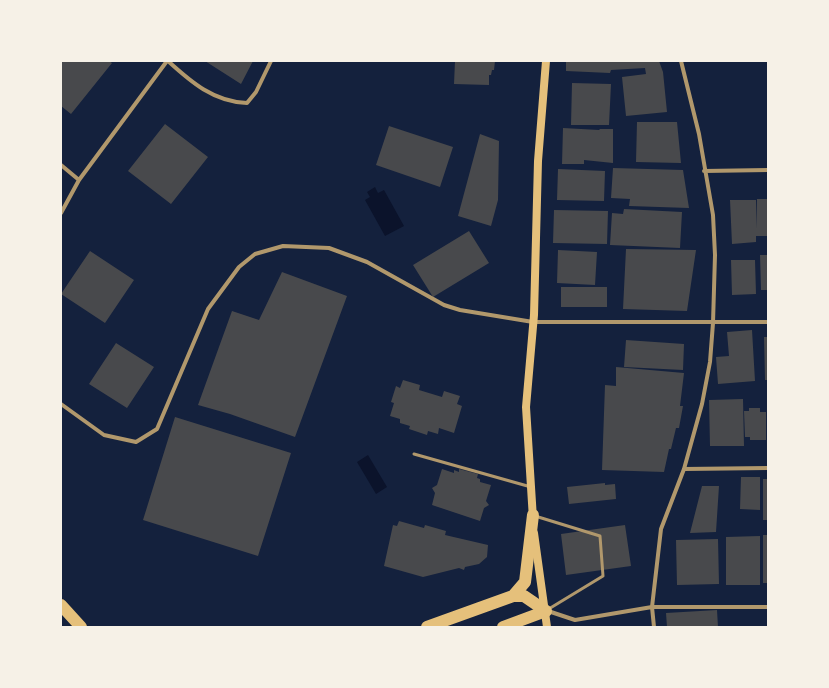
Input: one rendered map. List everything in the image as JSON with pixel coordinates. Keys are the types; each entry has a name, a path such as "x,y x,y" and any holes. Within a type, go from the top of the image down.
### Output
{"highway":[{"path":"513,596 525,582 533,515"},
{"path":"427,627 513,596 524,596 546,611"},
{"path":"61,605 81,627"},
{"path":"504,627 521,622 546,611"}],"main road":[{"path":"546,61 538,161 533,322 526,407 533,515 547,627"}],"street":[{"path":"61,213 79,180 168,61 188,80 217,98 232,103 246,103 256,92 271,61"},
{"path":"654,627 652,607 654,577 659,556 661,529 684,469 702,404 710,362 714,323 715,255 713,215 704,171 699,134 681,61"},
{"path":"61,165 79,180"},
{"path":"704,171 768,170"},
{"path":"61,404 104,435 136,442 157,429 208,309 239,267 255,254 284,246 329,248 368,262 444,305 460,310 533,322 768,322"},
{"path":"684,469 768,468"},
{"path":"546,611 575,620 652,607 768,607"}],"lane":[{"path":"414,454 531,487"},
{"path":"533,515 600,536 603,576 546,611"}],"water":[{"path":"375,187 378,193 384,190 404,226 385,236 365,200 370,197 367,192"},
{"path":"368,455 387,487 376,494 357,462"}],"building":[{"path":"61,61 109,61 112,63 71,114 61,106"},
{"path":"205,61 253,61 241,84"},
{"path":"455,61 495,61 494,70 492,70 491,75 489,75 489,85 454,84"},
{"path":"566,61 659,61 663,72 667,112 626,116 622,77 646,74 645,68 611,70 610,73 566,71"},
{"path":"572,83 611,84 609,125 571,125"},
{"path":"637,122 677,122 681,163 636,162"},
{"path":"165,124 208,157 171,204 128,171"},
{"path":"389,126 453,147 440,187 376,165"},
{"path":"563,128 599,130 613,129 613,163 584,160 584,164 562,164"},
{"path":"480,134 499,141 498,200 491,226 458,216"},
{"path":"613,168 683,170 689,208 629,206 630,199 611,198"},
{"path":"558,169 605,171 604,201 557,200"},
{"path":"757,199 768,199 768,236 756,236 756,242 732,244 730,200 756,200 757,229"},
{"path":"624,209 682,212 680,248 610,245 612,213 623,214"},
{"path":"554,210 608,211 607,244 553,243"},
{"path":"469,231 489,263 433,297 413,265"},
{"path":"626,249 696,250 687,311 623,309"},
{"path":"558,250 597,252 595,285 557,283"},
{"path":"90,251 134,280 105,323 61,294"},
{"path":"760,255 768,255 768,290 761,290"},
{"path":"731,260 755,260 756,294 732,295"},
{"path":"282,272 347,296 295,437 230,414 198,405 232,311 259,320"},
{"path":"561,287 607,287 607,307 561,307"},
{"path":"752,330 755,381 718,384 716,357 729,356 727,332"},
{"path":"764,337 768,337 768,380 765,380"},
{"path":"626,340 684,344 683,370 624,367"},
{"path":"116,343 154,367 127,408 89,384"},
{"path":"616,367 684,373 680,406 683,406 679,428 676,428 671,449 669,449 664,472 602,470 605,385 616,386"},
{"path":"403,380 420,385 419,390 442,397 444,391 460,396 457,404 462,406 454,433 439,428 438,434 428,431 427,435 409,429 410,426 400,423 400,419 390,416 394,403 391,402 396,386 400,388"},
{"path":"743,399 744,446 710,446 709,400"},
{"path":"749,408 760,408 760,412 766,412 766,440 750,440 750,437 745,437 744,411 749,411"},
{"path":"175,417 291,453 258,556 143,520"},
{"path":"442,469 454,473 454,470 459,472 459,469 478,474 477,478 480,479 480,482 491,485 486,501 489,505 484,508 480,521 432,505 435,493 432,488 437,485"},
{"path":"741,477 760,477 760,510 740,509"},
{"path":"763,479 768,479 768,520 763,520"},
{"path":"605,483 605,485 615,484 616,499 569,504 567,487"},
{"path":"702,486 719,486 716,532 690,533"},
{"path":"399,521 424,528 425,525 446,531 445,535 488,545 487,557 479,564 465,567 464,570 459,568 423,577 384,566 393,525 397,526"},
{"path":"625,525 631,566 566,575 561,534"},
{"path":"763,535 768,535 768,583 763,583"},
{"path":"760,536 760,585 726,585 726,537"},
{"path":"718,539 719,584 677,585 676,540"},
{"path":"717,610 718,627 667,627 666,613"}]}
